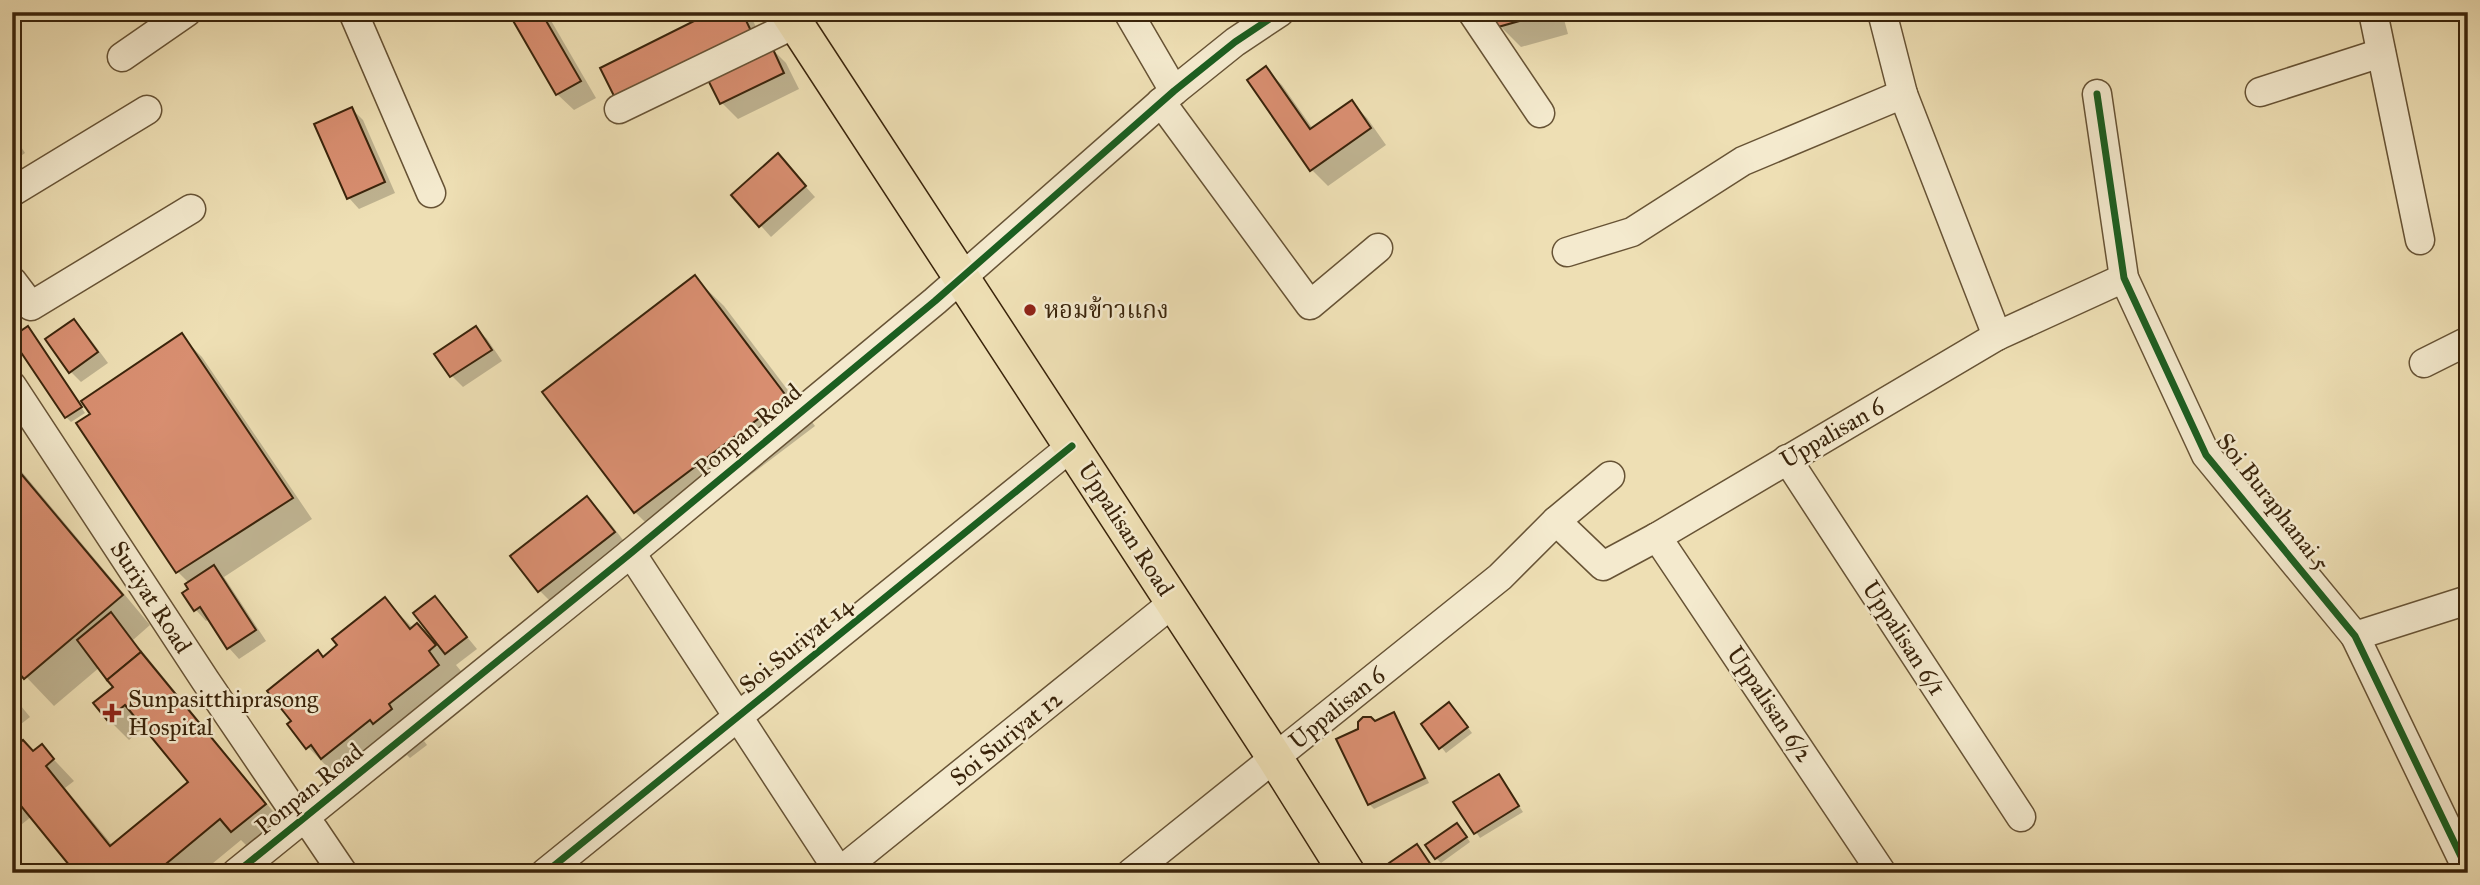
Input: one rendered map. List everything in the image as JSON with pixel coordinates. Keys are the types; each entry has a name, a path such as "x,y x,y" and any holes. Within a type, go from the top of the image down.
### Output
{"main road":[{"name":"Uppalisan Road","path":"791,18 1174,602 1347,873"}],"street":[{"path":"122,57 187,12"},
{"path":"353,12 431,193"},
{"path":"1128,12 1168,97 1310,305 1378,248"},
{"name":"Ponpan Road","path":"236,873 631,553 961,279 1168,97 1242,23 1280,12"},
{"path":"1472,12 1540,113"},
{"path":"1882,12 1903,94 1997,336"},
{"path":"2373,12 2420,240"},
{"path":"619,109 791,18"},
{"path":"2260,92 2381,53"},
{"path":"1567,252 1632,232 1743,162 1903,94"},
{"name":"Soi Buraphanai 5","path":"2097,94 2124,278 2206,455 2355,636 2468,871"},
{"path":"12,192 147,110"},
{"path":"12,281 31,306 191,209"},
{"name":"Uppalisan 6","path":"1556,521 1603,566 1657,537 1997,336 2124,278"},
{"path":"2424,363 2468,341"},
{"name":"Suriyat Road","path":"12,386 205,680 288,801 303,817 343,873"},
{"name":"Soi Suriyat 14","path":"545,873 1072,446"},
{"name":"Uppalisan 6/1","path":"1787,459 2021,817"},
{"name":"Uppalisan 6","path":"1131,873 1500,577 1556,521 1610,476"},
{"name":"Uppalisan 6/2","path":"1657,537 1882,873"},
{"path":"631,553 839,872"},
{"path":"2355,636 2468,600"},
{"name":"Soi Suriyat 12","path":"839,872 1174,602"}],"building":[{"path":"508,12 541,12 581,81 556,95"},
{"path":"712,12 742,12 752,33 616,100 600,68"},
{"path":"1488,12 1548,12 1548,13 1498,27"},
{"path":"771,45 784,73 720,104 706,76"},
{"path":"1266,66 1310,129 1352,100 1371,128 1310,171 1247,80"},
{"path":"352,107 385,182 347,199 314,124"},
{"path":"778,153 806,186 759,227 731,195"},
{"path":"695,275 787,397 634,513 542,392"},
{"path":"74,319 98,352 69,373 45,339"},
{"path":"28,326 82,407 65,418 12,339"},
{"path":"476,326 492,350 450,377 434,354"},
{"path":"182,333 293,498 176,573 76,423 90,414 81,401"},
{"path":"12,463 123,595 24,679 12,665"},
{"path":"587,496 615,532 538,592 510,556"},
{"path":"214,565 256,630 227,649 200,607 194,611 182,593 188,589 185,584"},
{"path":"435,596 467,637 445,654 413,613"},
{"path":"385,597 410,629 417,623 436,645 429,651 439,665 389,704 392,709 373,724 370,720 321,759 311,745 306,749 287,724 291,721 267,691 318,650 323,657 337,645 332,639"},
{"path":"111,612 141,652 107,680 77,640"},
{"path":"141,652 266,804 231,832 220,819 155,873 72,873 74,871 12,795 12,749 23,740 33,751 42,744 54,759 46,766 110,846 188,782 125,705 107,720 93,703 113,687 107,680"},
{"path":"1449,702 1468,727 1439,749 1421,724"},
{"path":"1394,712 1425,778 1368,805 1336,739 1358,729 1358,722 1363,717 1371,717 1375,721"},
{"path":"1499,774 1519,806 1474,834 1453,802"},
{"path":"1457,823 1467,837 1435,859 1425,845"},
{"path":"1417,844 1431,865 1419,873 1395,873 1389,863"}],"cycle path":[{"path":"236,873 631,553 935,301 1174,91 1235,42 1280,12"},
{"path":"2097,94 2124,278 2206,455 2355,636 2468,871"},
{"path":"545,873 1072,446"}],"place":[{"name":"หอมข้าวแกง","path":"1030,310"},
{"name":"Sunpasitthiprasong Hospital","path":"112,713"}]}
